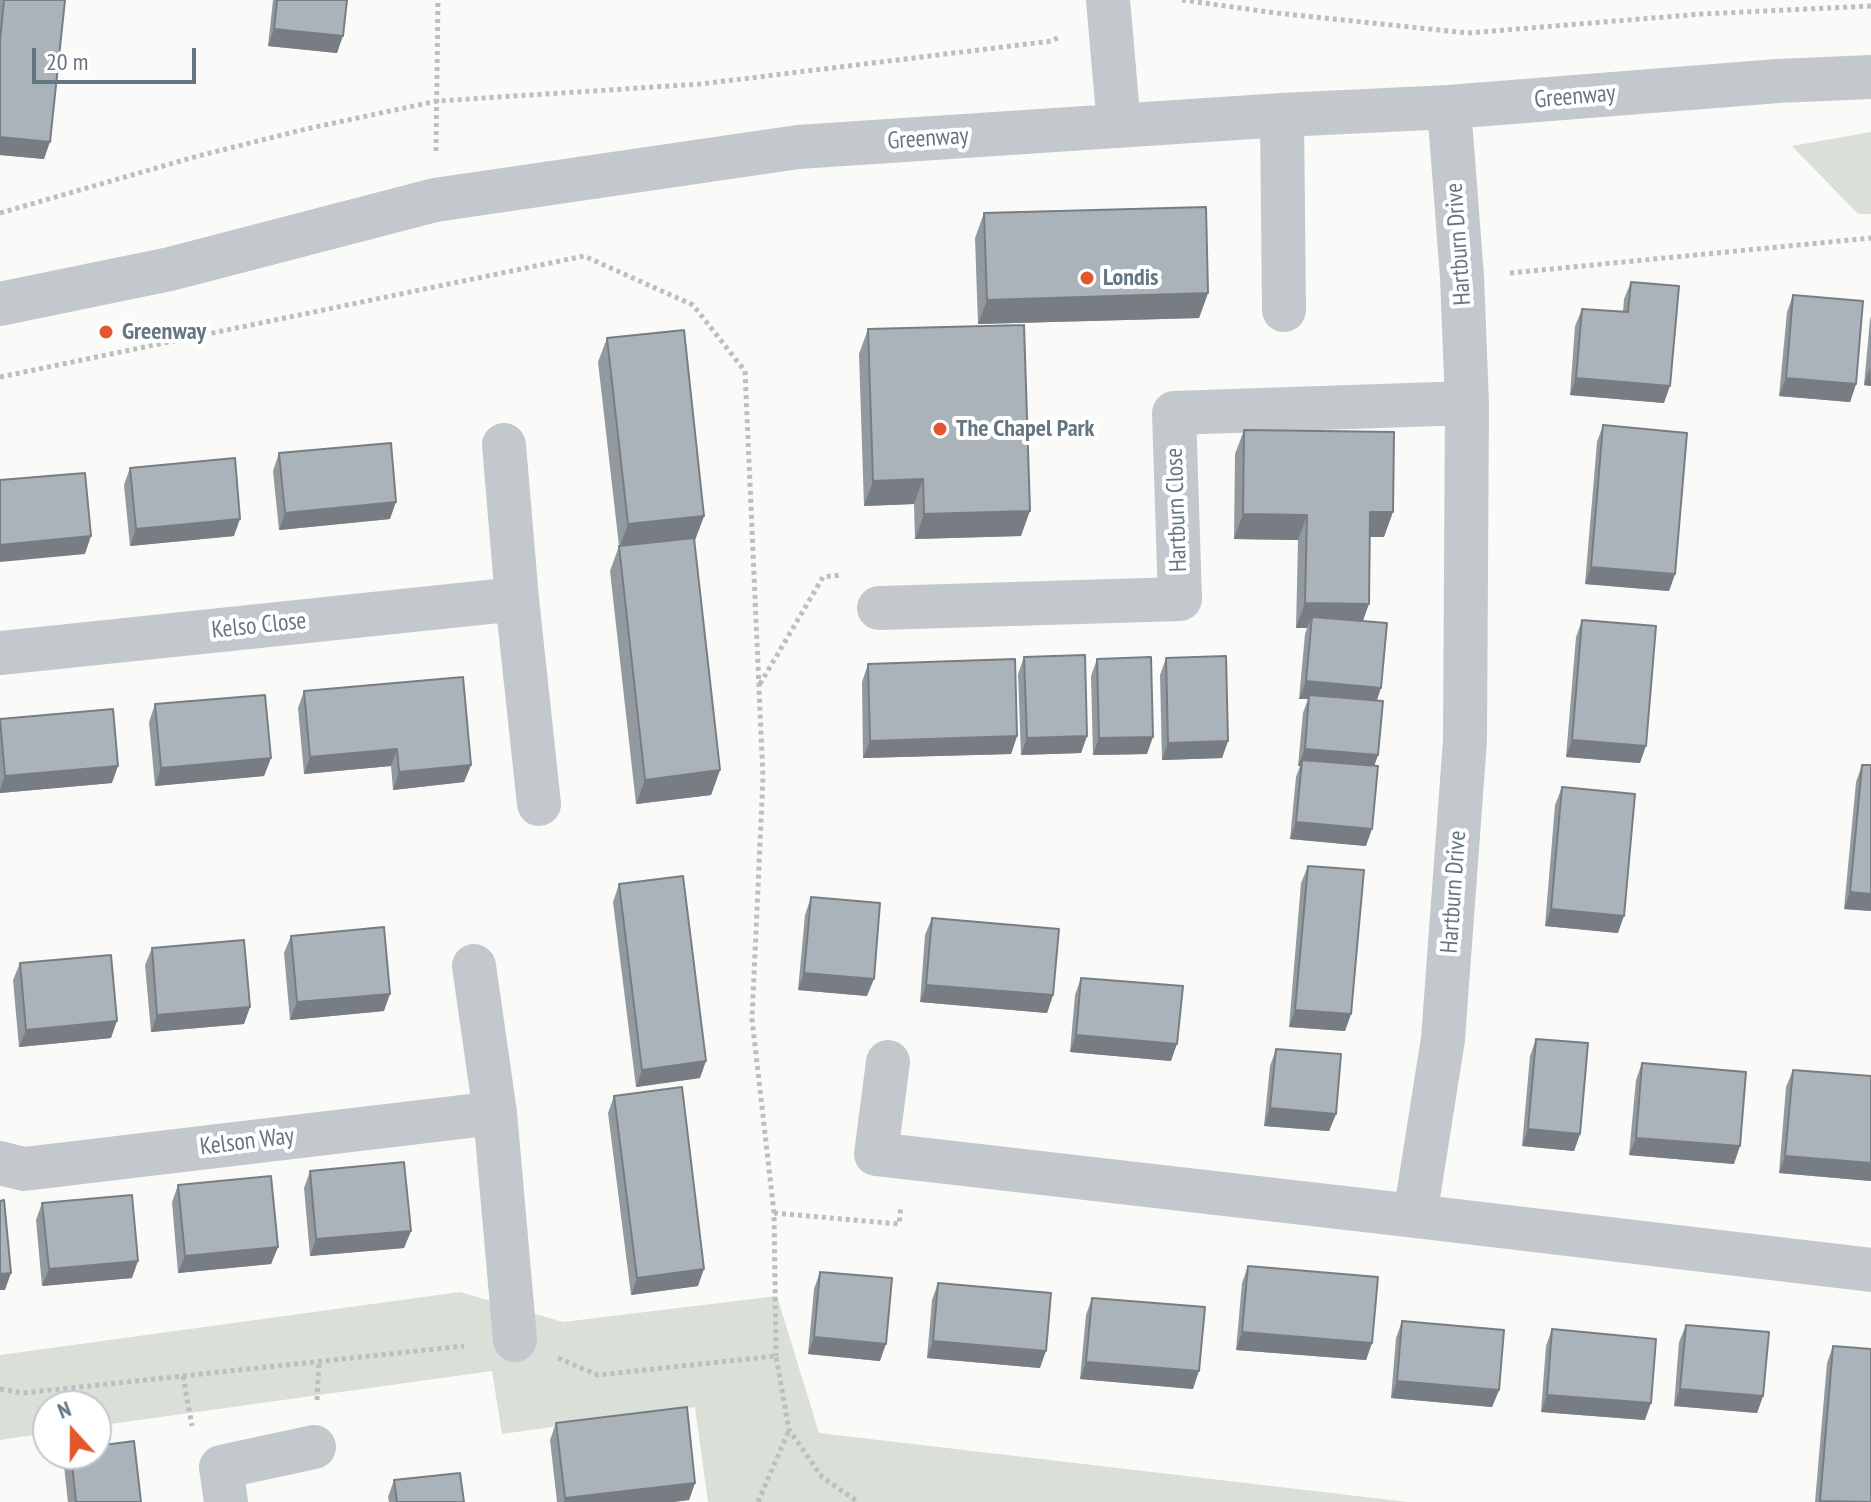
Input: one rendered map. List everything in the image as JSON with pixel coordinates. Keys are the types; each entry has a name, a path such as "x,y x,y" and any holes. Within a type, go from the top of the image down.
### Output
{"street":[{"path":"1108,3 1119,126"},
{"name":"Greenway","path":"0,304 170,269 435,200 798,147 1449,107 1778,81 1871,77"},
{"name":"Hartburn Drive","path":"1415,1216 1443,1039 1465,740 1467,403 1462,277 1449,107"},
{"path":"1282,115 1284,310"},
{"name":"Hartburn Close","path":"879,608 1180,599 1174,413 1467,403"},
{"path":"504,445 539,804"},
{"name":"Kelso Close","path":"0,653 517,599"},
{"path":"474,966 495,1113 515,1340"},
{"path":"888,1062 876,1154 1871,1270"},
{"name":"Kelson Way","path":"0,1163 24,1169 495,1113"},
{"path":"226,1502 221,1467 314,1447"}],"path":[{"path":"435,200 438,0"},
{"path":"1182,0 1468,33 1702,14 1871,6"},
{"path":"0,213 198,156 437,101 701,84 1052,41 1108,3"},
{"path":"1462,277 1871,238"},
{"path":"0,377 584,256 693,305 745,371 763,778 752,1019 774,1213 776,1356 789,1430 822,1477 858,1502"},
{"path":"759,685 823,577 867,573 879,608"},
{"path":"774,1213 899,1224 908,1157"},
{"path":"0,1389 23,1393 515,1340 598,1375 776,1356"},
{"path":"758,1502 789,1430"}],"shaded area":[{"path":"1871,132 1871,214 1858,214 1792,146"},
{"path":"460,1292 563,1322 777,1296 819,1433 1408,1502 708,1502 695,1407 502,1434 492,1371 112,1424 112,1390 32,1390 32,1435 0,1440 0,1355"}],"building":[{"path":"4,0 65,0 50,142 0,137 0,41"},
{"path":"277,0 347,0 343,36 274,29"},
{"name":"Londis","path":"1206,207 1208,293 987,300 984,213"},
{"path":"1631,282 1679,286 1670,386 1576,378 1582,309 1628,312"},
{"path":"1793,295 1863,301 1856,384 1786,378"},
{"name":"The Chapel Park","path":"1024,325 1030,511 924,514 923,479 873,481 868,329"},
{"path":"684,330 704,516 628,524 607,338"},
{"path":"1603,425 1687,433 1675,574 1591,567"},
{"path":"1244,430 1394,432 1393,512 1370,512 1369,604 1305,603 1307,515 1243,514"},
{"path":"391,443 396,502 285,513 279,453"},
{"path":"235,458 240,519 136,529 130,468"},
{"path":"85,473 91,536 0,545 0,480"},
{"path":"694,538 720,770 645,780 619,546"},
{"path":"1312,617 1387,623 1381,688 1306,681"},
{"path":"1582,620 1656,626 1646,746 1572,740"},
{"path":"1085,655 1087,736 1027,738 1024,657"},
{"path":"1226,656 1228,741 1168,743 1166,658"},
{"path":"1151,657 1153,737 1099,738 1097,659"},
{"path":"1015,659 1017,736 870,741 868,664"},
{"path":"463,677 471,765 399,772 397,749 310,757 304,691"},
{"path":"265,695 271,758 161,768 155,704"},
{"path":"1309,695 1383,701 1378,755 1305,749"},
{"path":"113,709 118,766 5,776 0,719"},
{"path":"1302,760 1378,766 1372,829 1296,822"},
{"path":"1862,765 1871,765 1871,894 1850,892"},
{"path":"1562,787 1635,794 1624,916 1551,909"},
{"path":"1308,866 1364,870 1351,1014 1295,1010"},
{"path":"683,876 706,1061 642,1070 619,884"},
{"path":"811,897 880,903 874,979 804,973"},
{"path":"932,918 1059,929 1053,995 926,985"},
{"path":"384,927 390,994 297,1002 291,936"},
{"path":"244,940 250,1007 157,1015 152,948"},
{"path":"111,955 117,1021 26,1030 20,963"},
{"path":"1081,978 1183,986 1177,1044 1076,1035"},
{"path":"1536,1039 1588,1043 1580,1134 1528,1129"},
{"path":"1276,1049 1341,1054 1336,1114 1270,1108"},
{"path":"1642,1063 1746,1072 1740,1146 1636,1138"},
{"path":"1793,1070 1871,1076 1871,1163 1785,1156"},
{"path":"682,1087 704,1269 637,1278 614,1096"},
{"path":"404,1162 411,1231 316,1239 310,1171"},
{"path":"271,1176 278,1247 185,1256 178,1185"},
{"path":"132,1195 138,1261 49,1269 42,1203"},
{"path":"4,1200 11,1273 0,1274 0,1201"},
{"path":"1248,1266 1378,1277 1372,1343 1242,1332"},
{"path":"820,1272 892,1278 886,1344 814,1337"},
{"path":"938,1283 1051,1293 1046,1351 933,1341"},
{"path":"1092,1298 1205,1307 1199,1371 1086,1362"},
{"path":"1402,1321 1504,1330 1499,1390 1397,1381"},
{"path":"1686,1325 1769,1332 1763,1396 1680,1389"},
{"path":"1552,1329 1656,1339 1651,1403 1547,1395"},
{"path":"1833,1346 1871,1349 1871,1502 1820,1501"},
{"path":"687,1407 695,1483 565,1498 556,1423"},
{"path":"134,1441 141,1502 76,1502 73,1470 112,1470 112,1444"},
{"path":"460,1473 464,1502 397,1502 394,1480"}],"place":[{"name":"Londis","path":"1087,278"},
{"name":"Greenway","path":"106,332"},
{"name":"The Chapel Park","path":"940,429"}]}
